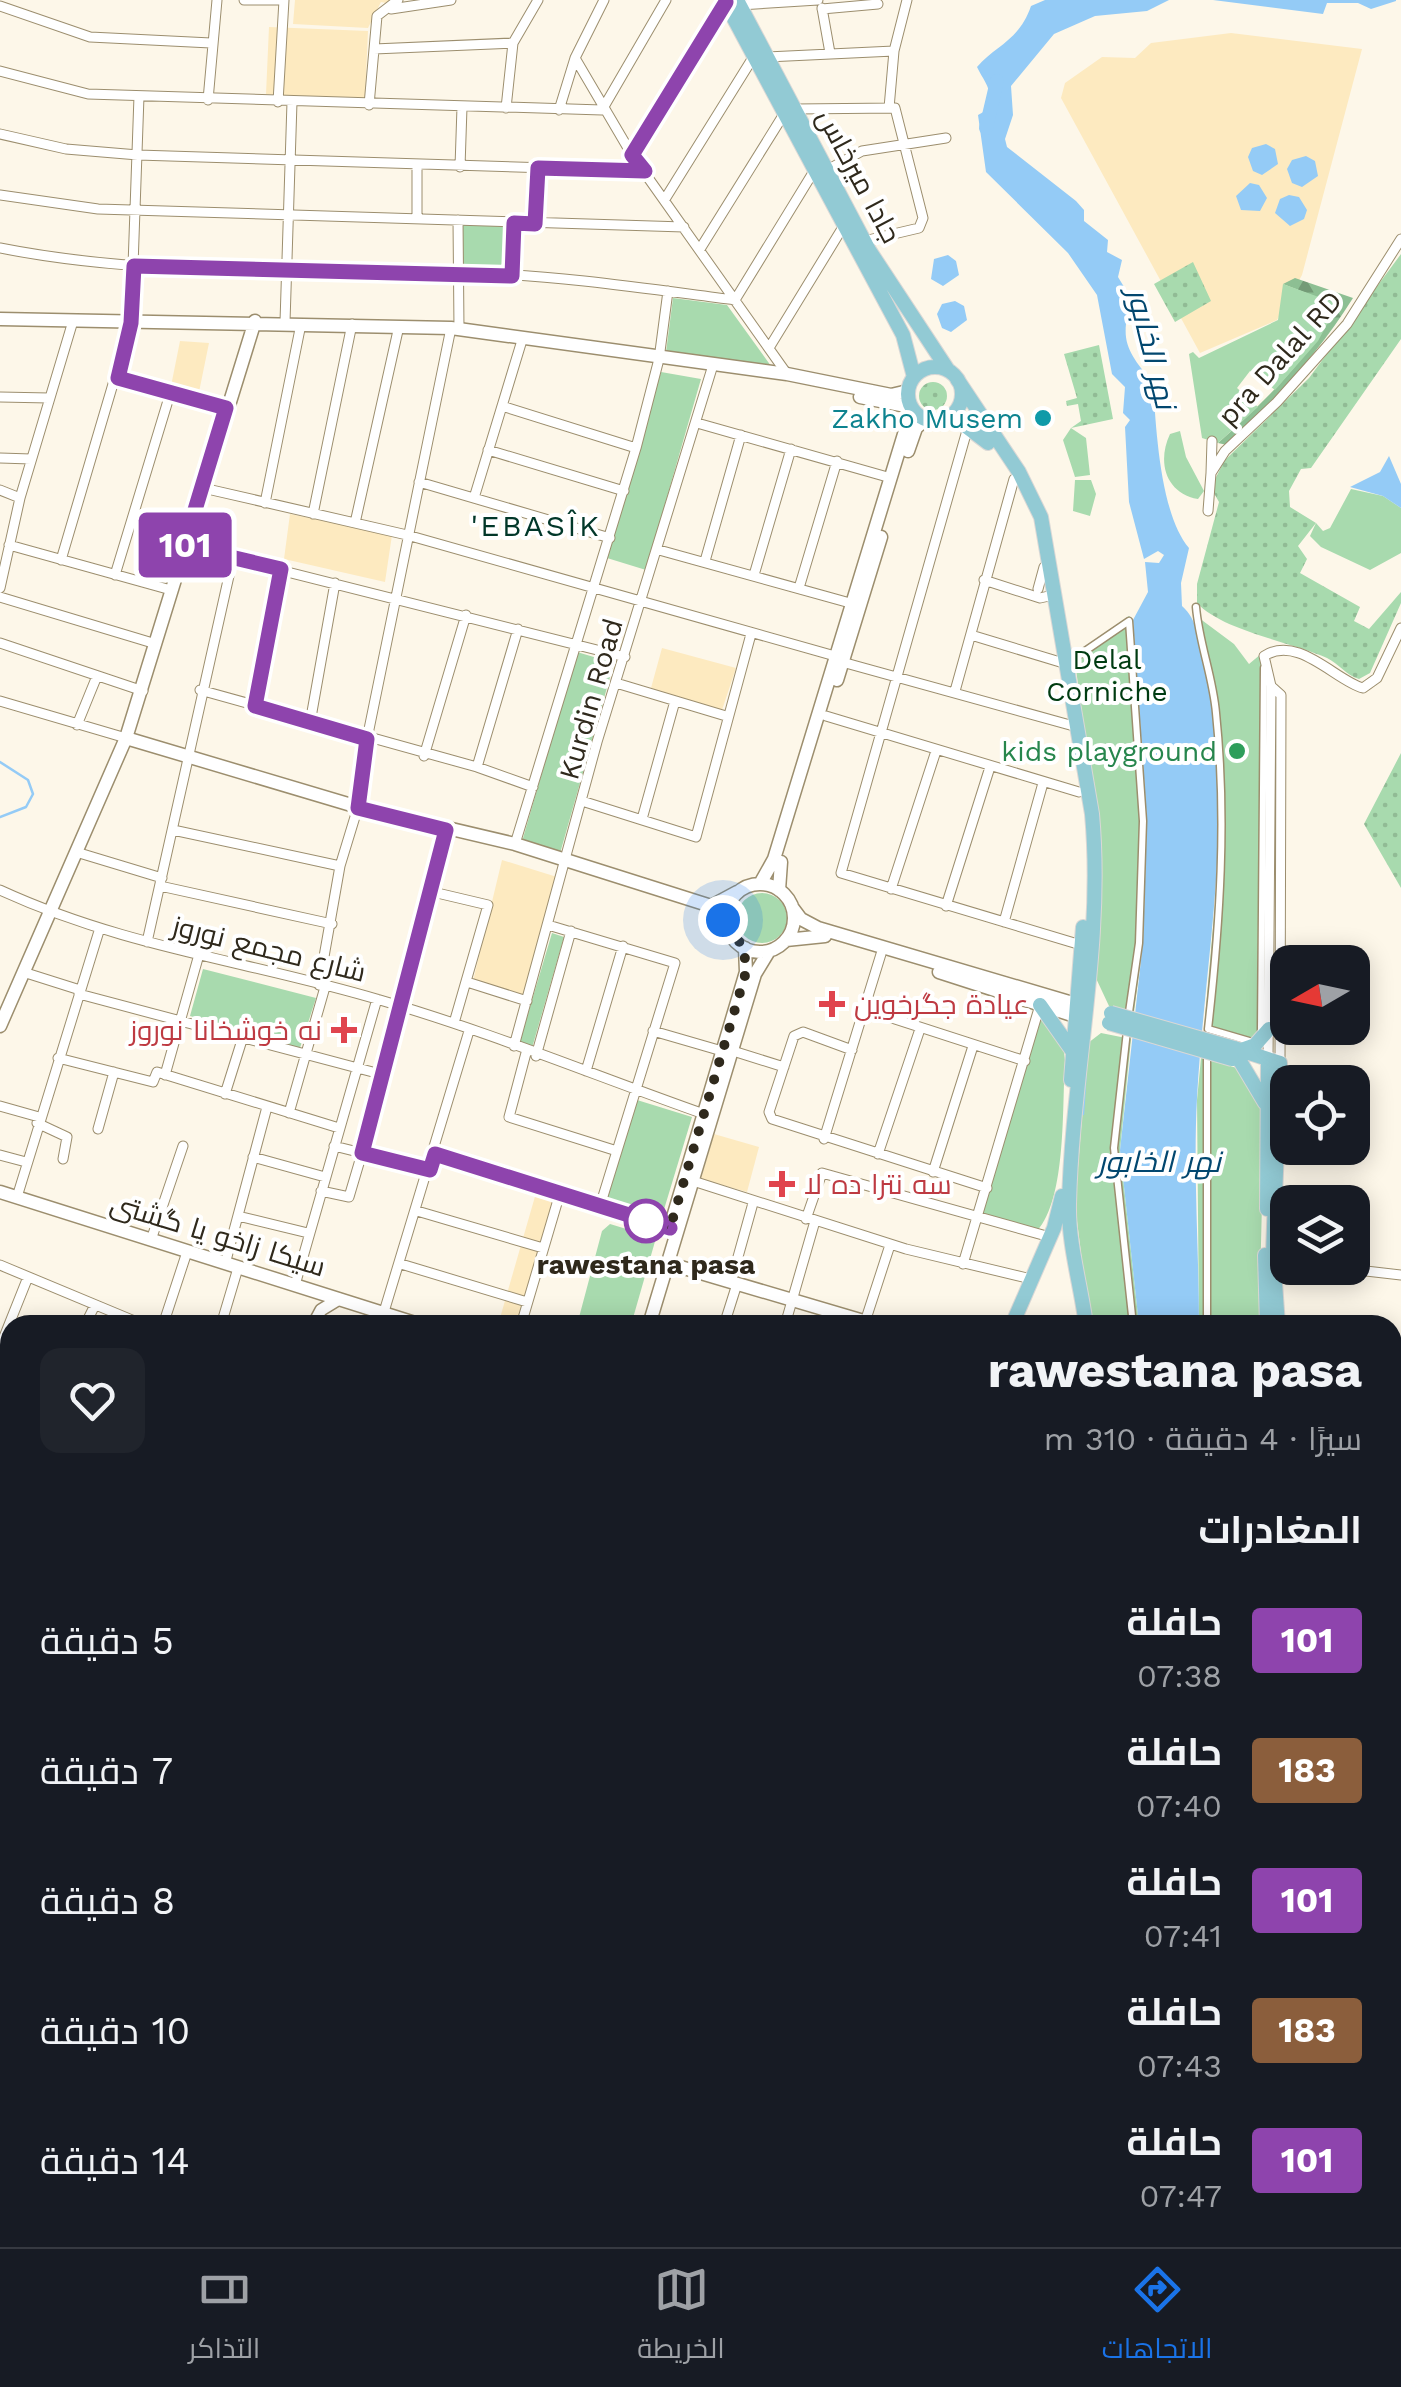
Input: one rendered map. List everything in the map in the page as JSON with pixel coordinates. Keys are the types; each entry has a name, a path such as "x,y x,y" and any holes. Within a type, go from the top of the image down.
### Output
{"main road":[{"path":"732,2 903,335 911,396 926,419"},
{"name":"جادا ميرخاس","path":"820,170 859,244 1027,486 1039,513 1064,662"},
{"path":"0,318 455,328 786,374 911,396"},
{"path":"0,1026 143,691 255,321"},
{"path":"779,890 780,863 826,716 850,603 891,478 911,396 930,367 952,374 962,395 951,415"},
{"path":"126,738 358,808 515,844 564,862 721,905 738,892 760,884 770,874 912,437 926,419 951,415 969,424 1014,480 1032,515 1044,567 1043,593 1064,662 1094,839 1089,976 1081,1011"},
{"path":"1064,662 1086,868 1068,1204 1085,1315"},
{"path":"760,884 779,890 801,919 818,928 1270,1066"},
{"path":"726,922 728,906 738,892"},
{"path":"701,900 726,922 732,937 744,948 768,951"},
{"path":"786,940 793,925 792,908"},
{"path":"653,1315 672,1235 671,1205 755,974 768,951 786,940 827,936 1040,1004 1081,1011"},
{"path":"644,1315 693,1181 748,968 744,948"},
{"path":"1089,976 1108,1018"},
{"path":"1040,1004 1078,1049"},
{"path":"1016,1315 1062,1202 1078,1049 1108,1018"},
{"path":"1236,1054 1255,1045 1270,1029"},
{"path":"1236,1054 1254,1080 1268,1114"},
{"path":"1267,1315 1270,1098"},
{"name":"سیکا زاخو یا گشتى","path":"0,1192 339,1299 374,1315"},
{"path":"672,1235 677,1254 701,1274"},
{"path":"1048,1240 1066,1244 1076,1252"},
{"path":"667,1264 840,1315"},
{"path":"1278,1315 1279,1285"}],"street":[{"path":"208,100 216,0"},
{"path":"244,0 284,0 278,102"},
{"path":"368,105 376,16 395,4 451,0"},
{"path":"506,108 513,42 538,0"},
{"path":"559,110 575,58 604,0"},
{"path":"602,110 666,0"},
{"path":"889,108 894,51 907,0"},
{"path":"632,155 732,2 878,4"},
{"path":"0,3 90,36 211,44"},
{"path":"820,3 830,53"},
{"path":"374,49 513,42"},
{"path":"665,198 760,56 894,51"},
{"path":"575,58 602,110 632,155 786,374"},
{"path":"0,71 52,87 140,96 602,110"},
{"path":"61,560 118,378 131,323 140,96"},
{"path":"284,322 292,102"},
{"path":"460,166 462,108"},
{"path":"700,249 789,111 895,108 924,218 919,228 859,244"},
{"path":"0,134 66,150 417,166 645,171"},
{"path":"735,300 820,170 862,151 946,138"},
{"path":"417,166 417,219"},
{"path":"535,224 538,168"},
{"path":"0,195 138,211 684,228"},
{"path":"289,1114 322,986 340,866 358,808 367,739 407,535 455,328 458,220"},
{"path":"512,276 514,223"},
{"path":"769,348 844,226"},
{"name":"pra Dalal RD","path":"1211,473 1225,451 1277,402 1347,324 1401,239"},
{"path":"0,248 56,260 134,266 512,276 735,300"},
{"name":"Kurdin Road","path":"515,844 624,492 659,358 668,292"},
{"path":"0,588 20,498 73,321"},
{"path":"265,502 302,323"},
{"path":"313,514 352,324"},
{"path":"356,523 400,324"},
{"path":"474,498 506,407 523,337"},
{"name":"Kurdin Road","path":"514,1046 564,862 585,802 588,775 713,365"},
{"path":"118,378 226,408"},
{"path":"115,576 170,394"},
{"path":"0,398 49,398"},
{"path":"506,407 636,448"},
{"path":"697,423 891,478"},
{"path":"969,424 841,873 1081,945"},
{"path":"705,562 741,434"},
{"path":"1208,511 1212,441"},
{"path":"754,575 790,449"},
{"path":"488,450 624,492"},
{"path":"0,458 31,458"},
{"path":"799,588 836,461"},
{"path":"955,692 1014,480"},
{"path":"419,482 610,538"},
{"path":"203,488 407,535 1070,725"},
{"path":"0,490 20,498"},
{"path":"8,545 171,590"},
{"path":"184,546 625,657"},
{"path":"659,550 850,603"},
{"path":"147,942 200,690 234,558"},
{"path":"255,706 281,569"},
{"path":"984,580 1040,598 1043,593"},
{"path":"310,723 335,582"},
{"path":"0,597 156,644"},
{"path":"1196,607 1216,709 1223,799 1222,870 1203,1100 1207,1315"},
{"path":"424,756 466,615"},
{"path":"971,634 1064,662 1129,621 1143,822 1139,943 1114,1148 1131,1315"},
{"path":"1208,1029 1236,1041 1250,1041 1261,1034 1264,1020 1264,656 1285,652 1324,663 1364,688 1377,678 1401,628"},
{"path":"477,767 518,629"},
{"path":"585,802 696,837 751,634"},
{"path":"0,643 143,691"},
{"path":"1264,668 1271,686 1275,945"},
{"path":"77,726 97,676"},
{"path":"616,683 726,716"},
{"path":"200,690 424,756 477,767 534,788"},
{"path":"0,702 126,738"},
{"path":"642,819 675,702"},
{"path":"826,716 1080,792"},
{"path":"891,889 936,751"},
{"path":"946,906 990,766"},
{"path":"1004,922 1043,783"},
{"path":"172,830 340,866"},
{"path":"321,1191 350,1198 404,1008 446,830"},
{"path":"76,852 161,882 332,924"},
{"name":"شارع مجمع نوروز","path":"0,890 99,931 377,999 454,1023 704,1114"},
{"path":"433,892 488,905 454,1023"},
{"path":"548,925 675,963 600,1206"},
{"path":"17,1197 99,931"},
{"path":"571,931 509,1117 616,1150"},
{"path":"586,1071 623,946"},
{"path":"824,1139 881,954"},
{"path":"165,1075 198,958"},
{"path":"23,972 180,1023 384,1075"},
{"path":"466,982 527,1001"},
{"path":"295,1285 377,999"},
{"path":"963,1264 1040,1004"},
{"path":"864,1009 1025,1060"},
{"path":"878,1154 920,1029"},
{"path":"384,1315 470,1030"},
{"path":"653,1031 784,1067"},
{"path":"852,1050 798,1033 770,1112 772,1119 824,1139 987,1188"},
{"path":"226,1094 242,1040"},
{"path":"932,1172 973,1046"},
{"path":"58,1058 153,1082 157,1072 340,1128"},
{"path":"98,1129 114,1072"},
{"path":"0,1106 67,1136 62,1160"},
{"path":"223,1315 238,1216 266,1107"},
{"path":"151,1240 183,1146"},
{"path":"334,1146 430,1170"},
{"path":"435,1154 600,1206 672,1235"},
{"path":"0,1155 26,1162"},
{"path":"254,1156 325,1177"},
{"path":"789,1315 822,1174 1048,1240"},
{"path":"693,1181 890,1244 1031,1280"},
{"path":"524,1315 560,1193"},
{"path":"726,1315 753,1203"},
{"path":"417,1212 543,1248"},
{"path":"238,1216 308,1233"},
{"path":"871,1315 890,1244"},
{"path":"166,1315 187,1252"},
{"path":"401,1264 528,1302"},
{"path":"0,1265 120,1315"},
{"path":"1370,1271 1401,1275"},
{"path":"13,1315 28,1277"},
{"path":"318,1315 339,1299"},
{"path":"90,1315 95,1305"}],"shaded area":[{"path":"295,0 392,0 391,4 381,2 368,28 293,24"},
{"path":"269,27 368,31 365,99 266,94"},
{"path":"1231,33 1362,49 1302,275 1277,320 1200,353 1061,98 1065,83 1102,57 1135,58 1151,43"},
{"path":"180,341 209,343 199,392 171,386"},
{"path":"290,514 392,535 385,582 284,559"},
{"path":"662,648 736,668 721,713 651,688"},
{"path":"502,860 557,877 523,995 473,981"},
{"path":"714,1134 759,1147 747,1192 701,1179"},
{"path":"536,1193 555,1199 521,1315 501,1315"}],"green space":[{"path":"463,222 515,226 511,272 462,270"},
{"path":"1401,254 1401,339 1311,468 1301,469 1289,491 1290,507 1316,523 1298,546 1307,559 1300,573 1360,607 1354,621 1369,629 1401,592 1401,603 1370,673 1359,679 1327,658 1209,613 1197,603 1197,584 1219,502 1211,488 1224,461 1309,378"},
{"path":"1193,262 1211,301 1175,322 1154,284"},
{"path":"1295,278 1353,298 1279,393 1227,445 1218,443 1299,362 1337,305 1283,284"},
{"path":"1283,284 1338,304 1318,341 1275,390 1250,371 1237,388 1258,407 1218,443 1202,438 1189,354 1193,352 1199,358 1278,320"},
{"path":"673,298 727,305 771,366 666,352"},
{"path":"1099,345 1113,419 1071,428 1081,421 1078,404 1067,406 1066,401 1077,398 1064,354"},
{"path":"661,372 701,379 646,570 607,558"},
{"path":"933,382 943,386 947,396 943,406 933,410 923,406 919,396 923,386"},
{"path":"1071,428 1086,438 1090,475 1075,477 1063,440"},
{"path":"1180,431 1186,457 1204,491 1198,499 1187,496 1171,483 1164,465 1170,434"},
{"path":"1075,480 1091,480 1096,494 1090,516 1073,511"},
{"path":"1351,489 1383,496 1401,508 1401,553 1370,570 1321,547 1310,536 1316,523 1323,531 1330,528"},
{"name":"Delal Corniche","path":"1195,615 1234,644 1249,664 1261,654 1264,656 1261,1033 1250,1041 1204,1029 1220,848 1219,797"},
{"name":"Delal Corniche","path":"1129,616 1133,620 1147,821 1143,942 1134,1012 1109,1006 1094,974 1096,814 1074,655"},
{"path":"577,652 614,663 559,857 521,845"},
{"path":"1401,753 1401,888 1364,824"},
{"path":"752,894 772,894 786,908 786,928 772,942 752,942 738,928 738,908"},
{"path":"552,933 564,937 532,1048 519,1044"},
{"path":"203,969 316,998 300,1048 190,1016"},
{"path":"1042,1016 1063,1044 1065,1060 1058,1174 1047,1216 1037,1231 981,1214"},
{"path":"1101,1033 1131,1039 1120,1150 1138,1315 1089,1315 1075,1205 1088,1043"},
{"path":"1201,1058 1237,1068 1261,1106 1264,1121 1259,1315 1199,1315 1197,1100"},
{"path":"637,1100 692,1117 662,1216 607,1199"},
{"path":"610,1224 656,1238 634,1315 580,1315 602,1231"}],"water":[{"name":"نهر الخابور","path":"1045,0 1169,0 1147,11 1095,16 1054,34 1011,86 1013,115 1005,139 1007,147 1076,201 1084,210 1084,221 1108,240 1107,252 1122,260 1118,277 1132,300 1126,326 1128,345 1153,383 1166,493 1179,533 1189,548 1181,583 1182,606 1198,638 1213,715 1219,824 1196,1126 1199,1315 1138,1315 1120,1150 1143,942 1147,821 1133,620 1148,592 1145,562 1159,563 1164,555 1158,551 1144,559 1129,502 1125,427 1130,420 1123,413 1125,387 1112,374 1097,295 1068,253 986,172 978,115 987,110 990,97 977,67 1014,35 1031,6"},
{"path":"1213,0 1396,1 1371,9 1358,3 1327,3 1323,14"},
{"path":"1266,144 1275,149 1278,164 1262,175 1253,171 1248,157 1252,148"},
{"path":"1306,156 1315,161 1318,176 1302,187 1292,183 1287,169 1292,160"},
{"path":"1250,183 1259,185 1267,198 1260,211 1241,210 1236,196"},
{"path":"1289,195 1299,197 1307,210 1304,219 1290,226 1275,213 1280,199"},
{"path":"948,255 956,261 959,275 943,286 931,279 934,259"},
{"path":"955,301 964,306 967,320 951,332 942,328 937,314 942,304"},
{"path":"1389,456 1401,484 1401,508 1383,496 1350,487 1380,472"}],"waterway":[{"name":"نهر الخابور","path":"986,128 997,81"},
{"path":"0,762 28,780 33,794 26,807 0,817"},
{"path":"1083,1114 1086,1068"}],"bus line":[{"name":"101","path":"670,1228 435,1154 430,1170 362,1153 404,1008 446,830 358,808 367,739 255,706 281,569 184,546 226,408 118,378 131,323 134,266 512,276 514,223 535,224 538,168 645,171 632,155 726,2"}],"place":[{"name":"Zakho Musem","path":"1043,418"},
{"name":"kids playground","path":"1237,751"},
{"name":"عيادة جگرخوين","path":"832,1004"},
{"name":"نه خوشخانا نوروز","path":"344,1030"},
{"name":"سه نترا ده لا","path":"782,1184"},
{"name":"rawestana pasa","path":"646,1221"}],"district":[{"name":"'EBASÎK","path":"536,525"}],"route":[{"path":"646,1221 670,1228 746,972 748,958 744,948 723,920"}]}
